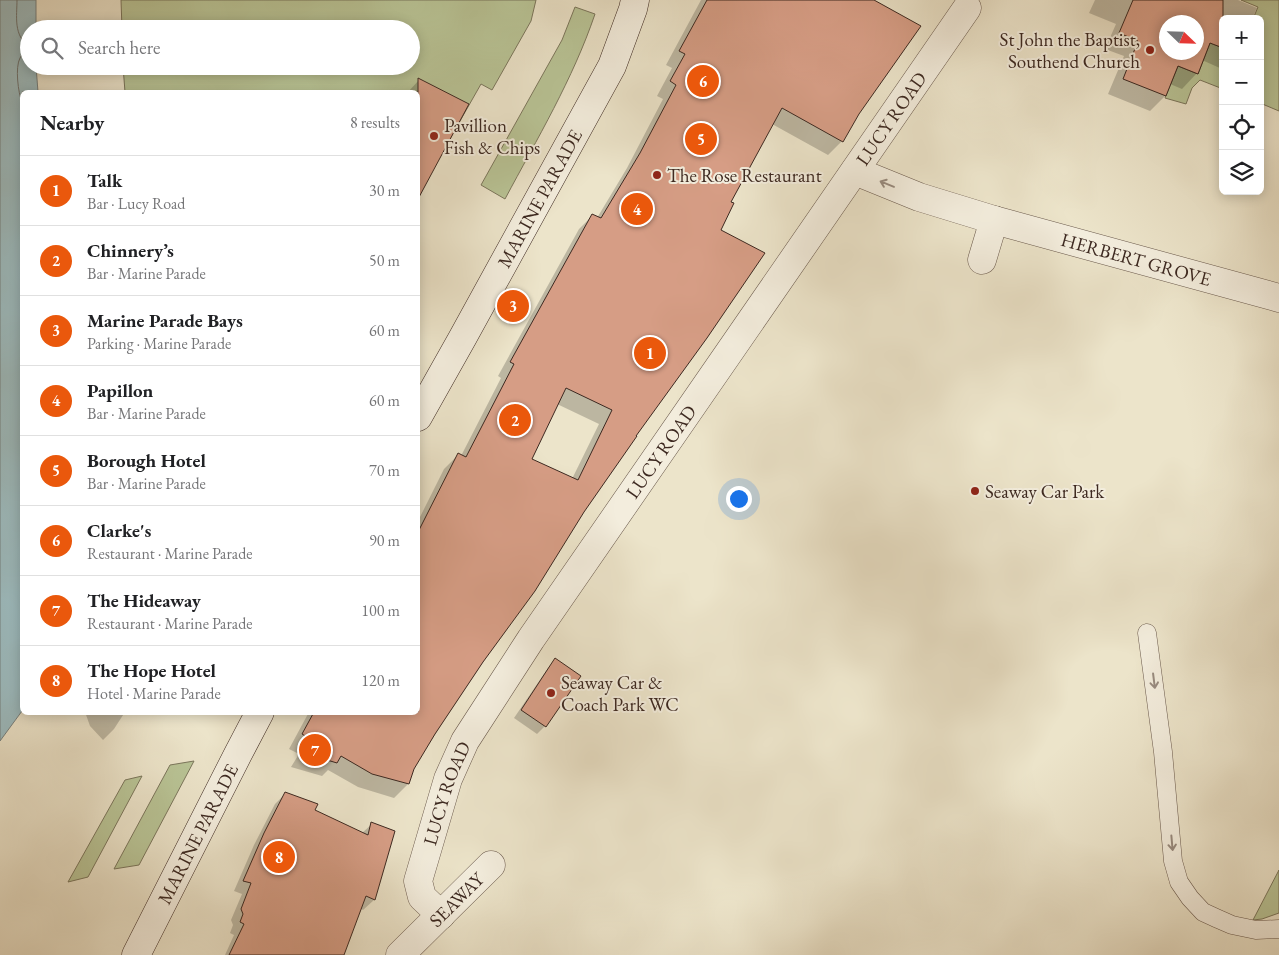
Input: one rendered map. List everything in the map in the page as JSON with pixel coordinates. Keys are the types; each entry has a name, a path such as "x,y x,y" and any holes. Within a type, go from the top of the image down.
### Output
{"street":[{"name":"MARINE PARADE","path":"420,413 612,66 635,0"},
{"name":"LUCY ROAD","path":"441,915 422,896 418,881 448,779 465,741 531,639 967,8"},
{"name":"HERBERT GROVE","path":"855,171 919,197 994,220 1279,298"},
{"path":"982,260 994,220"},
{"name":"MARINE PARADE","path":"136,955 258,715"},
{"name":"SEAWAY","path":"400,955 491,865"}],"lane":[{"path":"1147,633 1163,752 1173,861 1179,882 1203,912 1232,925 1256,930 1279,929"}],"green space":[{"path":"121,0 536,0 531,21 492,90 481,84 420,191 420,90 125,90 124,75 420,75 420,20 122,20"},
{"path":"1241,0 1279,0 1279,111 1264,105 1264,15 1255,15 1258,7"},
{"path":"575,7 595,14 565,85 505,199 481,185 562,40"},
{"path":"1210,43 1219,46 1219,87 1200,80 1192,88 1186,104 1165,98 1178,66 1198,74"},
{"path":"194,761 139,865 114,869 170,765"},
{"path":"142,776 88,877 68,882 125,780"},
{"path":"1279,870 1279,913 1253,920"}],"water":[{"path":"0,0 36,0 36,20 20,20 20,75 37,75 38,90 20,90 20,714 0,741"}],"building":[{"path":"707,0 874,0 921,26 859,114 843,142 782,108 731,202 734,203 721,230 765,253 584,512 535,591 483,662 435,734 414,769 409,784 372,774 341,756 337,763 304,753 312,740 302,734 312,715 420,715 420,528 458,453 466,457 514,364 510,362 592,214 601,218 640,153 676,85 670,81 685,54 679,51","holes":["566,388 612,410 578,480 532,459"]},
{"name":"St John the Baptist, Southend Church","path":"1133,0 1223,0 1223,15 1219,15 1219,46 1210,43 1204,58 1204,15 1159,15 1159,60 1203,60 1198,74 1178,66 1166,96 1123,79 1138,41 1119,33"},
{"name":"Pavillion Fish & Chips","path":"418,78 469,104 420,195 420,90 418,90"},
{"name":"Seaway Car & Coach Park WC","path":"555,658 581,676 546,727 521,710"},
{"path":"285,792 318,804 315,810 368,835 371,822 395,831 375,900 366,896 344,955 229,955 244,924 240,922 243,914 241,909 251,883 243,881"}],"place":[{"name":"St John the Baptist, Southend Church","path":"1150,50"},
{"name":"Clarke's","path":"703,81"},
{"name":"Pavillion Fish & Chips","path":"434,136"},
{"name":"Borough Hotel","path":"701,139"},
{"name":"The Rose Restaurant","path":"657,175"},
{"name":"Papillon","path":"637,209"},
{"name":"Marine Parade Bays","path":"513,306"},
{"name":"Talk","path":"650,353"},
{"name":"Chinnery’s","path":"515,420"},
{"name":"Seaway Car Park","path":"975,491"},
{"name":"Seaway Car & Coach Park WC","path":"551,693"},
{"name":"The Hideaway","path":"315,750"},
{"name":"The Hope Hotel","path":"279,857"}]}
